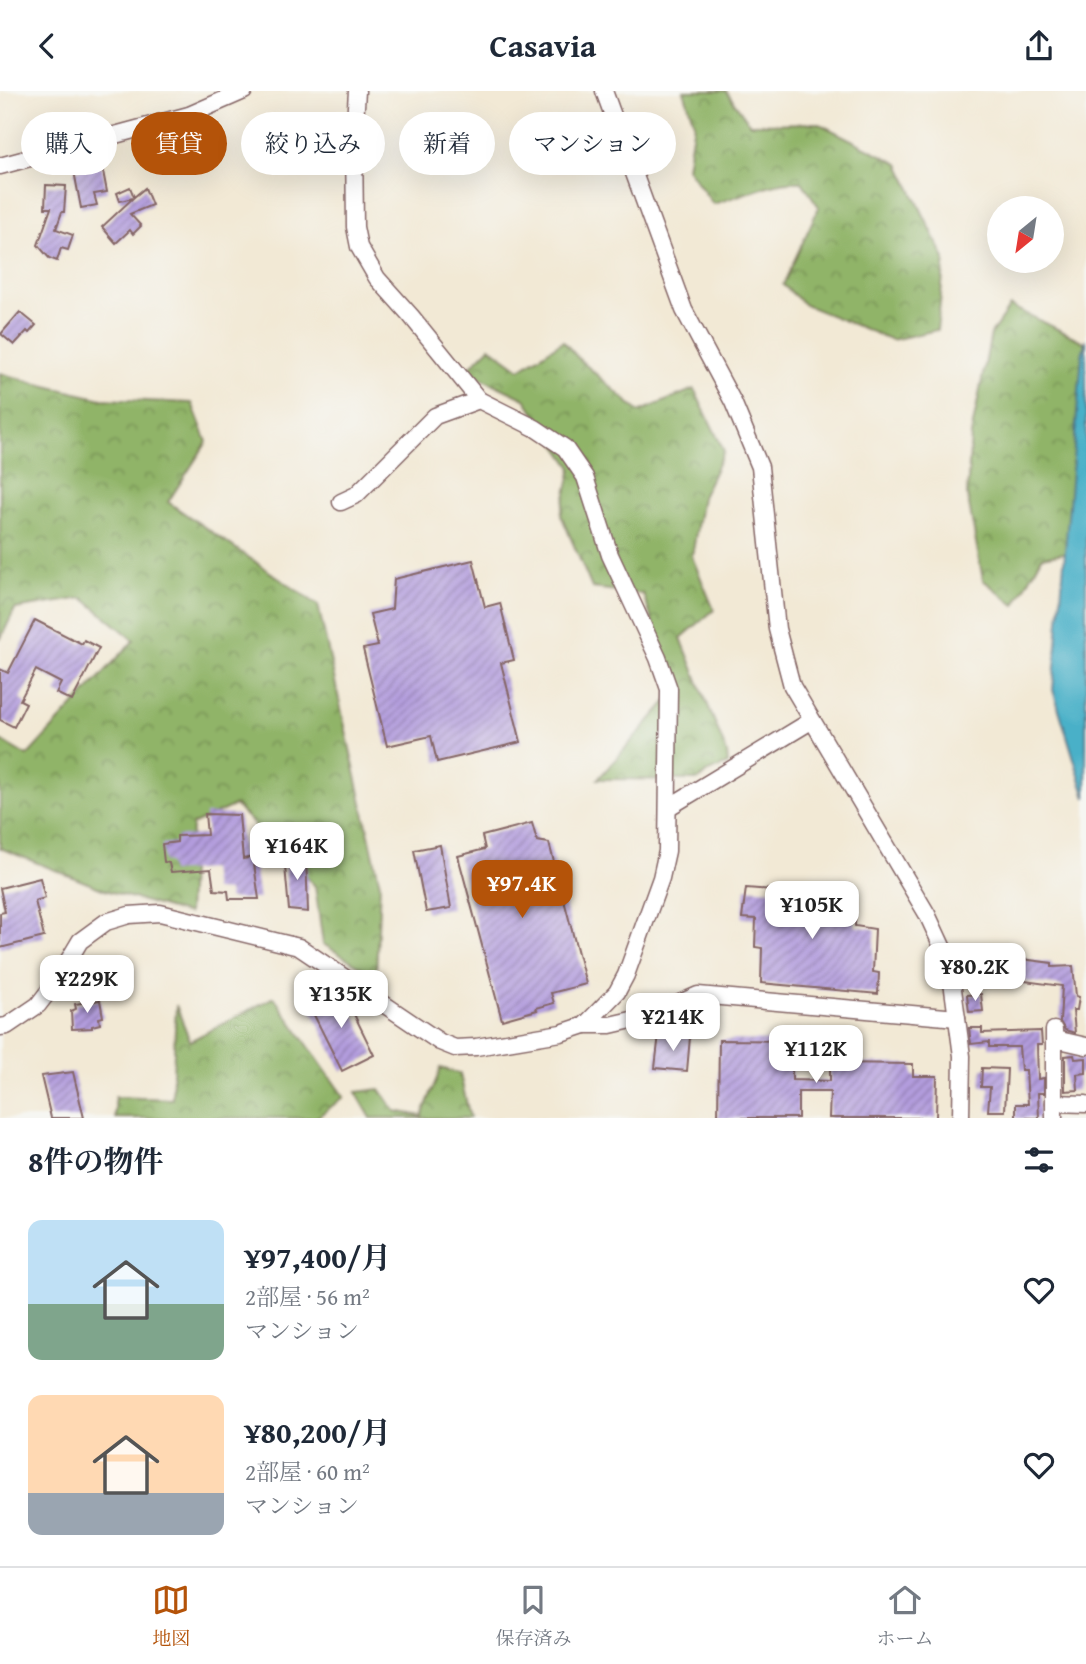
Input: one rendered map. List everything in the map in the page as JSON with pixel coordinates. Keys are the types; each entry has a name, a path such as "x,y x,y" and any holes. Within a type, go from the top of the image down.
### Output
{"street":[{"path":"0,166 189,115 244,91"},
{"path":"357,91 354,138 355,227 359,247 377,278 479,400 535,428 565,448 584,477 610,555 658,658 669,689 669,807 667,851 661,878 626,975 617,992 585,1025"},
{"path":"604,91 684,310 733,403 760,467 771,579 782,652 792,686 935,931 946,955 962,1056 961,1118"},
{"path":"341,502 356,495 435,416 479,400"},
{"path":"669,807 811,721"},
{"path":"0,1027 7,1026 38,1006 80,941 106,922 129,915 160,913 299,947 440,1042 455,1048 561,1033 585,1025 610,1025 653,1015 698,995 957,1018"},
{"path":"1086,1047 1054,1035 1054,1111 1086,1104"}],"green space":[{"path":"684,91 726,91 750,124 818,123 899,164 945,259 937,330 892,340 805,305 783,285 819,207 802,182 779,183 713,204 687,168 694,123"},
{"path":"1010,306 1086,343 1086,549 1042,557 1015,605 983,580 967,494 971,435 991,334"},
{"path":"563,341 579,359 639,412 694,389 724,451 702,497 692,557 714,610 681,638 727,753 728,764 706,773 699,780 598,779 676,691 643,594 592,588 561,515 572,468 525,399 466,371 490,347 520,369"},
{"path":"0,373 102,399 192,403 207,442 168,502 318,605 380,884 376,976 323,944 315,886 235,805 192,825 188,914 105,890 0,848 0,740 27,756 134,640 83,598 15,609 0,640"},
{"path":"274,997 344,1097 316,1118 115,1118 115,1097 172,1099 176,1005 190,1041"},
{"path":"441,1068 460,1074 470,1118 371,1118 356,1092 380,1089 395,1111 422,1116"}],"water":[{"path":"1086,339 1086,798 1053,690 1082,355"}],"building":[{"path":"75,175 104,175 107,192 94,194 97,205 81,208"},
{"path":"46,185 66,186 64,212 56,229 73,235 68,250 61,248 57,261 49,258 38,245 51,208 45,208"},
{"path":"130,187 134,197 145,188 152,205 130,214 141,226 133,234 130,230 116,243 102,227 133,198 120,201 117,193"},
{"path":"20,312 36,325 14,345 1,334"},
{"path":"473,560 485,607 500,603 514,660 501,663 521,742 437,762 431,736 387,746 363,649 378,646 370,614 392,609 394,579"},
{"path":"35,620 82,644 84,640 99,648 72,701 56,693 61,683 36,670 20,700 26,703 14,727 0,720 0,669 8,673"},
{"path":"205,814 239,815 243,859 253,857 259,899 229,899 228,891 214,890 211,869 171,872 169,863 164,862 162,844 177,842 177,836 207,835"},
{"path":"532,823 537,841 549,843 586,984 551,993 554,1003 502,1020 458,856 485,849 482,836"},
{"path":"440,845 451,908 426,912 414,850"},
{"path":"306,854 308,912 289,910 284,855"},
{"path":"40,878 45,898 35,901 44,937 0,948 0,913 5,912 0,888"},
{"path":"746,888 856,896 855,926 875,929 873,972 879,973 878,994 761,983 762,948 755,947 756,919 742,918"},
{"path":"1006,957 1052,963 1052,967 1073,966 1076,996 1079,997 1077,1010 1073,1010 1075,1033 1065,1030 1060,1022 1062,986 1003,978"},
{"path":"330,989 340,1009 349,1004 374,1055 342,1071 307,1001"},
{"path":"981,994 983,1011 969,1012 967,995"},
{"path":"100,1000 103,1017 99,1018 100,1024 92,1028 72,1029 71,1011 76,1009 75,1004"},
{"path":"969,1028 982,1028 982,1033 1041,1031 1042,1045 1037,1045 1038,1079 1044,1078 1044,1093 1038,1093 1039,1118 1016,1118 1016,1104 1028,1104 1026,1070 1021,1070 1019,1047 989,1047 989,1042 971,1044"},
{"path":"659,1034 690,1037 687,1071 655,1068"},
{"path":"719,1040 807,1041 807,1059 792,1058 792,1080 830,1081 830,1063 913,1064 913,1076 937,1076 936,1118 829,1118 830,1092 798,1092 798,1118 718,1118"},
{"path":"1074,1055 1075,1059 1086,1058 1086,1073 1077,1074 1078,1090 1065,1091 1065,1056"},
{"path":"982,1068 1007,1069 1005,1111 988,1111 990,1087 981,1087"},
{"path":"73,1072 84,1118 51,1118 41,1076"}]}
